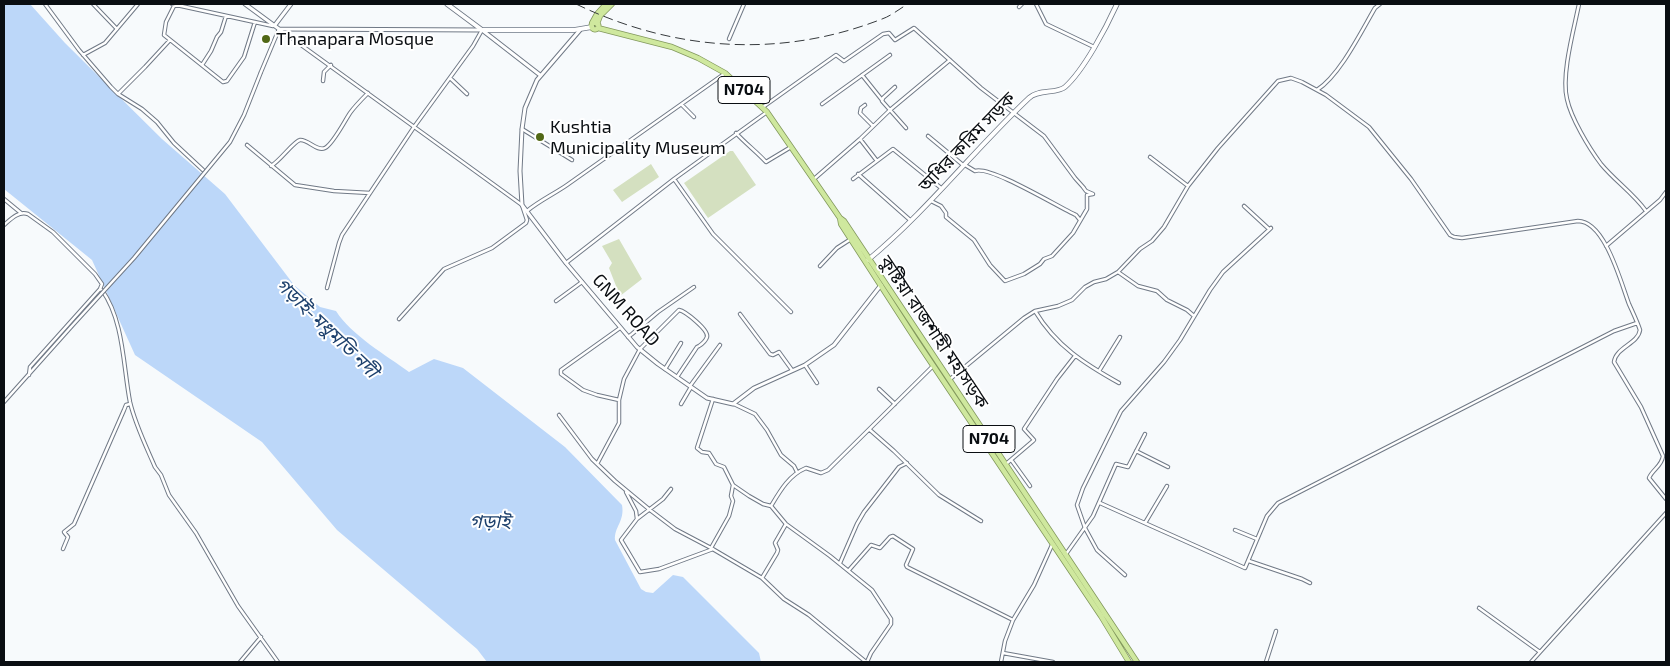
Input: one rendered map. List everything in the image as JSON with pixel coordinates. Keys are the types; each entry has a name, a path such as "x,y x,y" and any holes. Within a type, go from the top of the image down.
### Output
{"highway":[{"path":"595,26 597,14 606,4"},
{"path":"595,26 600,16 612,4"},
{"name":"কুষ্টিয়া রাজশাহী মহাসড়ক","path":"595,26 676,49 704,61 725,73 763,107 813,180 844,221 988,448 1066,554 1074,572 1129,662"},
{"name":"কুষ্টিয়া রাজশাহী মহাসড়ক","path":"840,218 841,224 850,239 867,260 880,285 933,366 949,380 1006,464 1053,544 1137,662"},
{"path":"988,448 993,445"}],"main road":[{"path":"447,4 482,30 580,30 595,26"},
{"name":"অধির করিম সড়ক","path":"867,260 943,189 1031,96 1064,87 1078,72 1094,47 1117,4"}],"street":[{"path":"45,4 83,55 118,94 142,109 203,170"},
{"path":"94,4 117,29"},
{"path":"83,55 105,43 138,4"},
{"path":"255,22 244,57 227,81 223,82 163,33 174,4 255,22 271,26 275,25 291,4"},
{"path":"245,4 522,205"},
{"path":"729,39 744,4"},
{"path":"1036,4 1046,24 1094,47"},
{"path":"1317,90 1327,84 1375,8 1380,4"},
{"path":"1579,4 1566,74 1567,100 1585,137 1601,163 1614,178 1637,198 1646,211"},
{"path":"202,65 221,32 226,16"},
{"path":"279,28 482,30 540,75"},
{"path":"4,402 134,258 230,142 244,115 279,28"},
{"path":"763,107 836,55 844,61 886,32 895,40 911,29 916,30 981,88 1044,136 1086,192 1093,194 1087,195 1087,209 1073,233 1052,256 1044,259 1040,264 1024,274 1005,281 990,264 974,240 946,217 946,213 941,206 931,201"},
{"path":"327,288 342,235 414,127 473,46 482,30"},
{"path":"399,319 444,269 492,248 526,223 527,220 522,205 520,171 525,108 540,75 580,30"},
{"path":"118,94 170,40"},
{"path":"822,104 890,55"},
{"path":"813,180 890,110 950,60"},
{"path":"323,81 324,72 331,65"},
{"path":"527,211 682,105 725,73"},
{"path":"862,75 906,128"},
{"path":"450,78 467,94"},
{"path":"949,380 1024,318 1035,311 1067,304 1085,287 1094,282 1106,280 1118,272 1140,249 1152,241 1164,227 1188,186 1218,148 1278,81 1291,78 1326,95 1369,127 1411,179 1450,235 1454,237 1584,221 1595,230 1606,246 1638,322 1640,334 1617,354 1614,362 1641,407 1663,456 1661,463 1649,478 1666,499"},
{"path":"882,101 895,87"},
{"path":"272,166 300,140 320,149 325,148 331,143 351,112 368,92"},
{"path":"682,105 694,117"},
{"path":"864,105 860,113 873,126"},
{"path":"566,263 674,179 767,112"},
{"path":"522,129 572,160"},
{"path":"736,134 750,148 759,153 766,162 791,147"},
{"path":"928,136 975,171 981,170 1000,176 1076,216 1080,220"},
{"path":"860,139 877,161"},
{"path":"247,145 295,185 334,191 370,193"},
{"path":"853,179 894,149 943,189"},
{"path":"1150,157 1188,186"},
{"path":"858,174 910,220"},
{"path":"674,179 713,234 791,312"},
{"path":"1606,246 1660,200 1666,192"},
{"path":"4,198 21,213 28,214 36,220 72,250 102,284 100,289 30,367 29,375"},
{"name":"GNM ROAD","path":"522,205 566,263 640,349 707,398 733,404"},
{"path":"1124,575 1097,550 1085,528 1077,502 1117,418 1164,362 1223,272 1270,228 1244,206"},
{"path":"4,225 21,213"},
{"path":"820,266 837,248 850,239"},
{"path":"1118,272 1138,286 1157,292 1194,316"},
{"path":"556,301 582,282"},
{"path":"797,472 794,466 781,455 767,430 755,414 733,404 754,388 805,365 834,346 880,285"},
{"path":"628,336 694,287"},
{"path":"100,289 105,294 116,321 125,362 130,404 155,467 161,475 169,495 196,533 238,606 278,662"},
{"path":"597,464 619,423 624,379 640,349 678,310 684,311 702,326 707,333 707,337 697,347 677,377"},
{"path":"1035,311 1051,334 1075,356 1098,372 1119,383"},
{"path":"740,314 770,354 773,355 778,351 792,370"},
{"path":"1100,502 1145,524 1246,567 1267,516 1278,503 1614,331 1638,322"},
{"path":"620,328 561,370 561,374 583,390 620,401"},
{"path":"1098,372 1120,337"},
{"path":"665,369 681,343"},
{"path":"681,404 720,345"},
{"path":"1006,464 1033,442 1024,429 1057,379 1075,356"},
{"path":"805,365 817,383"},
{"path":"771,506 797,472 806,468 821,473 825,472 870,430 933,366"},
{"path":"879,389 895,404"},
{"path":"559,415 597,464 625,490 692,540 712,548 762,578 784,599 809,615 866,662 891,624 891,620 872,590 786,524 771,506 763,504 733,485 724,467 716,464 709,453 702,452 697,448 713,398"},
{"path":"63,549 68,537 64,532 74,524 126,405 130,404"},
{"path":"870,430 939,495 981,521"},
{"path":"1066,554 1093,516 1116,464 1128,467 1145,434"},
{"path":"1136,452 1168,467"},
{"path":"1012,461 1030,486"},
{"path":"840,564 864,512 899,467 907,463"},
{"path":"671,489 650,510 637,519 621,540 640,572 659,569 712,548 729,516 733,501 731,496 733,485"},
{"path":"1145,524 1167,486"},
{"path":"625,490 636,511 637,519"},
{"path":"1530,662 1666,513"},
{"path":"762,578 777,553 778,550 775,543 786,524"},
{"path":"1235,530 1257,539"},
{"path":"848,570 871,545 879,548 893,536 913,549 906,565 907,568 1013,620"},
{"path":"1001,662 1005,641 1013,620 1034,585 1053,544"},
{"path":"1249,561 1302,578 1310,583"},
{"path":"1479,608 1540,652"},
{"path":"1266,662 1276,631"},
{"path":"240,662 261,637"},
{"path":"1003,653 1053,662"}],"green space":[{"path":"730,151 733,151 756,185 708,218 684,183"},
{"path":"651,164 659,177 622,202 613,190"},
{"path":"619,239 642,279 620,296 609,268 612,263 602,246"}],"water":[{"name":"গড়াই","path":"4,4 30,4 65,43 162,139 225,194 294,285 320,307 336,311 342,320 360,336 409,372 434,359 463,368 565,447 622,505 623,511 615,540 641,589 653,593 673,575 683,577 759,653 761,662 487,662 477,649 337,530 262,442 135,355 92,260 4,189"}],"railway":[{"path":"576,4 613,20 650,32 689,40 727,44 766,44 805,40 844,32 885,18 908,4"}],"place":[{"name":"Thanapara Mosque","path":"266,39"},
{"name":"Kushtia Municipality Museum","path":"540,137"}],"water label":[{"name":"গড়াই-মধুমতি নদী","path":"327,328"}]}
